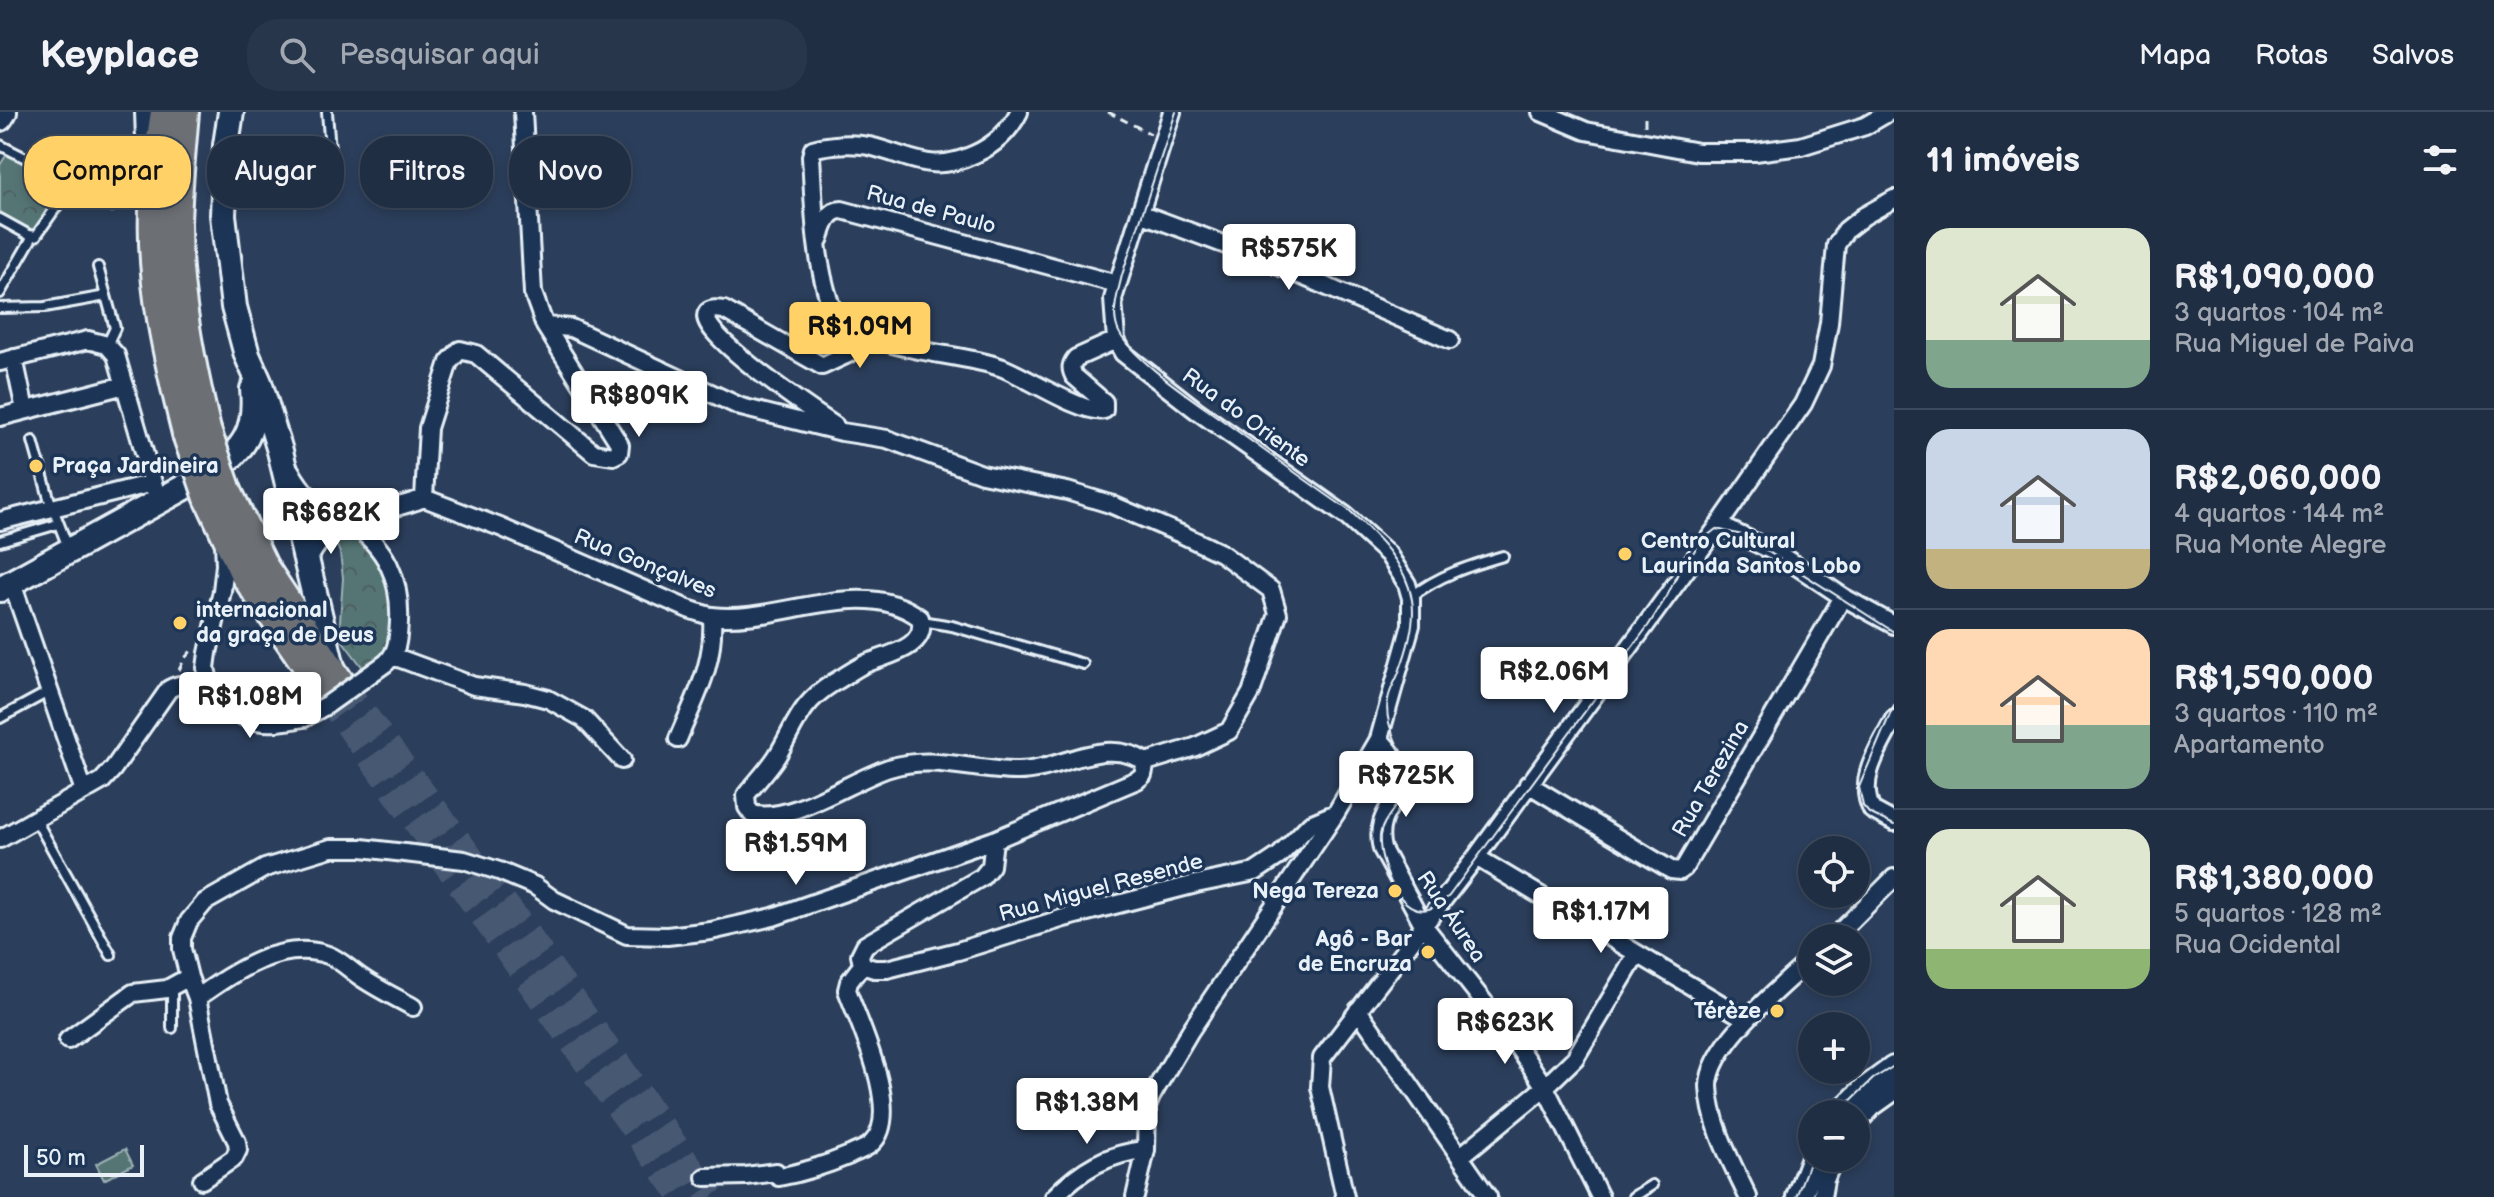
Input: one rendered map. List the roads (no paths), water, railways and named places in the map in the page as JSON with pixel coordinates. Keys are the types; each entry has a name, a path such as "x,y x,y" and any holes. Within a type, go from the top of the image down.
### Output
{"main road":[{"path":"0,118 4,112"},
{"path":"148,112 160,313 169,365 218,494 224,534 244,575 268,612 333,683"},
{"path":"153,212 164,112"},
{"path":"185,112 177,223 179,273 194,375 197,432"},
{"path":"6,586 69,550 156,492 212,472 232,458 244,443 252,426 255,407 247,355 234,307 223,215 226,145 231,112"},
{"path":"247,355 259,382 280,451 308,561 333,683"},
{"path":"218,494 333,683"},
{"path":"1855,1100 1894,1069"},
{"path":"1799,1197 1809,1172"}],"street":[{"path":"308,561 319,539 348,520 424,498 428,428 449,362 460,350 476,354 594,453 604,456 619,453 620,445 545,326 533,293 523,112"},
{"path":"842,432 739,358 705,320 708,311 717,308 724,310 822,366 848,354 847,338 831,306 817,244 811,152 817,147 866,146 921,162 950,163 993,145 1012,126 1019,112"},
{"path":"831,306 843,319 865,334 886,342 982,361 1067,400 1098,412 1104,410 1104,402 1074,376 1072,364 1076,358 1116,340 1113,299 1172,112"},
{"path":"1541,112 1586,131 1698,152 1755,152 1801,146 1865,126 1889,112"},
{"path":"1345,1197 1320,1087 1322,1058 1476,857 1716,529 1803,404 1821,366 1829,323 1836,245 1846,230 1894,199"},
{"name":"Rua de Paulo","path":"817,244 830,214 842,210 1117,284"},
{"path":"1140,213 1258,257 1450,340"},
{"path":"545,326 571,328 741,407 842,432 887,439 982,474 1067,491 1110,504 1221,553 1271,590 1278,614 1251,693 1229,731 1195,747 1146,762 1135,755 1102,752 1019,771 949,763 911,764 890,768 808,804 772,815 752,814 747,807 746,795 777,755 805,706 825,688 862,666 913,644 920,635 922,621"},
{"path":"0,521 55,516 156,492 116,355 107,345 88,340 7,360 25,410"},
{"name":"Rua do Oriente","path":"1116,340 1123,353 1196,410 1346,516 1388,554 1407,584 1411,598 1407,646 1379,739 1336,813 1190,1031 1151,1097 1147,1107 1146,1150 1135,1197"},
{"path":"0,417 125,385"},
{"path":"0,839 102,781 169,689 184,683 212,695 248,718 283,721 304,718 327,705 390,660 397,646 399,616 396,579 373,540 306,494 280,451"},
{"name":"Rua Gonçalves","path":"424,498 500,527 659,597 712,616 766,614 863,600 903,608 922,621"},
{"path":"1716,529 1725,528 1777,553 1843,597 1894,625"},
{"path":"212,695 206,668 225,565 224,534"},
{"path":"6,586 84,791"},
{"name":"Rua Terezina","path":"1528,784 1671,870 1675,872 1684,868 1843,597"},
{"path":"678,739 708,668 713,640 712,616"},
{"path":"390,660 474,686 548,699 584,719 622,760"},
{"path":"1894,719 1867,774 1865,790 1872,810 1894,822"},
{"name":"Rua Áurea","path":"1379,739 1395,754 1403,769 1403,779 1384,817 1379,837 1382,849 1424,926 1509,1034 1545,1087 1600,1197"},
{"path":"202,1180 234,1158 238,1150 218,1104 182,938 189,921 205,902 265,868 331,848 362,848 464,860 535,886 554,900 627,935 667,936 711,931 773,917 994,840 1137,780 1143,775 1146,762"},
{"name":"Rua Miguel Resende","path":"862,965 887,969 1064,918 1255,872 1279,856 1310,824 1336,813"},
{"path":"705,1177 776,1172 779,1177 819,1169 875,1142 881,1129 884,1103 878,1074 847,990 849,982 862,965 860,955 865,945 982,877 991,866 994,840"},
{"path":"1476,857 1746,1019"},
{"path":"1848,924 1894,878"},
{"path":"197,998 257,961 278,953 303,951 330,956 413,1007"},
{"path":"1461,1156 1545,1087 1575,1058 1637,954"},
{"path":"1748,1197 1716,1120 1709,1083 1713,1067 1746,1019 1798,971"},
{"path":"68,1040 133,993 158,991 189,977"},
{"path":"1358,1010 1488,1197"},
{"path":"1870,1110 1894,1092"},
{"path":"1054,1197 1074,1177 1101,1161 1129,1151 1146,1150"},
{"path":"1822,1197 1828,1172"}],"lane":[{"path":"327,112 329,136"},
{"path":"0,145 65,178 69,183 69,189 38,234 33,236 0,293"},
{"path":"0,219 33,236"},
{"path":"98,267 115,328 107,345"},
{"path":"0,308 56,306 106,296"},
{"path":"33,441 55,516 69,550"},
{"path":"0,541 55,516"},
{"path":"1411,598 1427,584 1445,575 1503,556"},
{"name":"Rua Gonçalves","path":"922,621 952,626 1083,664"},
{"path":"0,718 48,692"},
{"path":"36,820 111,955"},
{"path":"172,986 172,1028"},
{"path":"1633,1197 1652,1185"}],"tunnel":[{"path":"341,683 520,924 711,1197"},
{"path":"325,693 682,1197"}],"tram line":[{"path":"1176,112 1122,275 1115,309 1118,330 1125,342 1168,381 1350,511 1379,540 1403,574 1412,600 1412,627 1387,711 1404,761 1406,782 1402,796 1380,836 1387,874 1401,898 1422,910 1440,904 1449,896 1648,626 1679,571"},
{"path":"1674,579 1703,539 1716,529 1742,535 1894,632"},
{"path":"1894,705 1859,787 1863,806 1869,813 1894,825"},
{"path":"1851,1100 1873,1079 1894,1066"},
{"path":"1796,1197 1806,1172"}],"place":[{"name":"Praça Jardineira","path":"36,466"},
{"name":"Centro Cultural Laurinda Santos Lobo","path":"1625,554"},
{"name":"internacional da graça de Deus","path":"180,623"},
{"name":"Nega Tereza","path":"1395,891"},
{"name":"Agô - Bar de Encruza","path":"1428,952"},
{"name":"Térèze","path":"1777,1011"}]}
